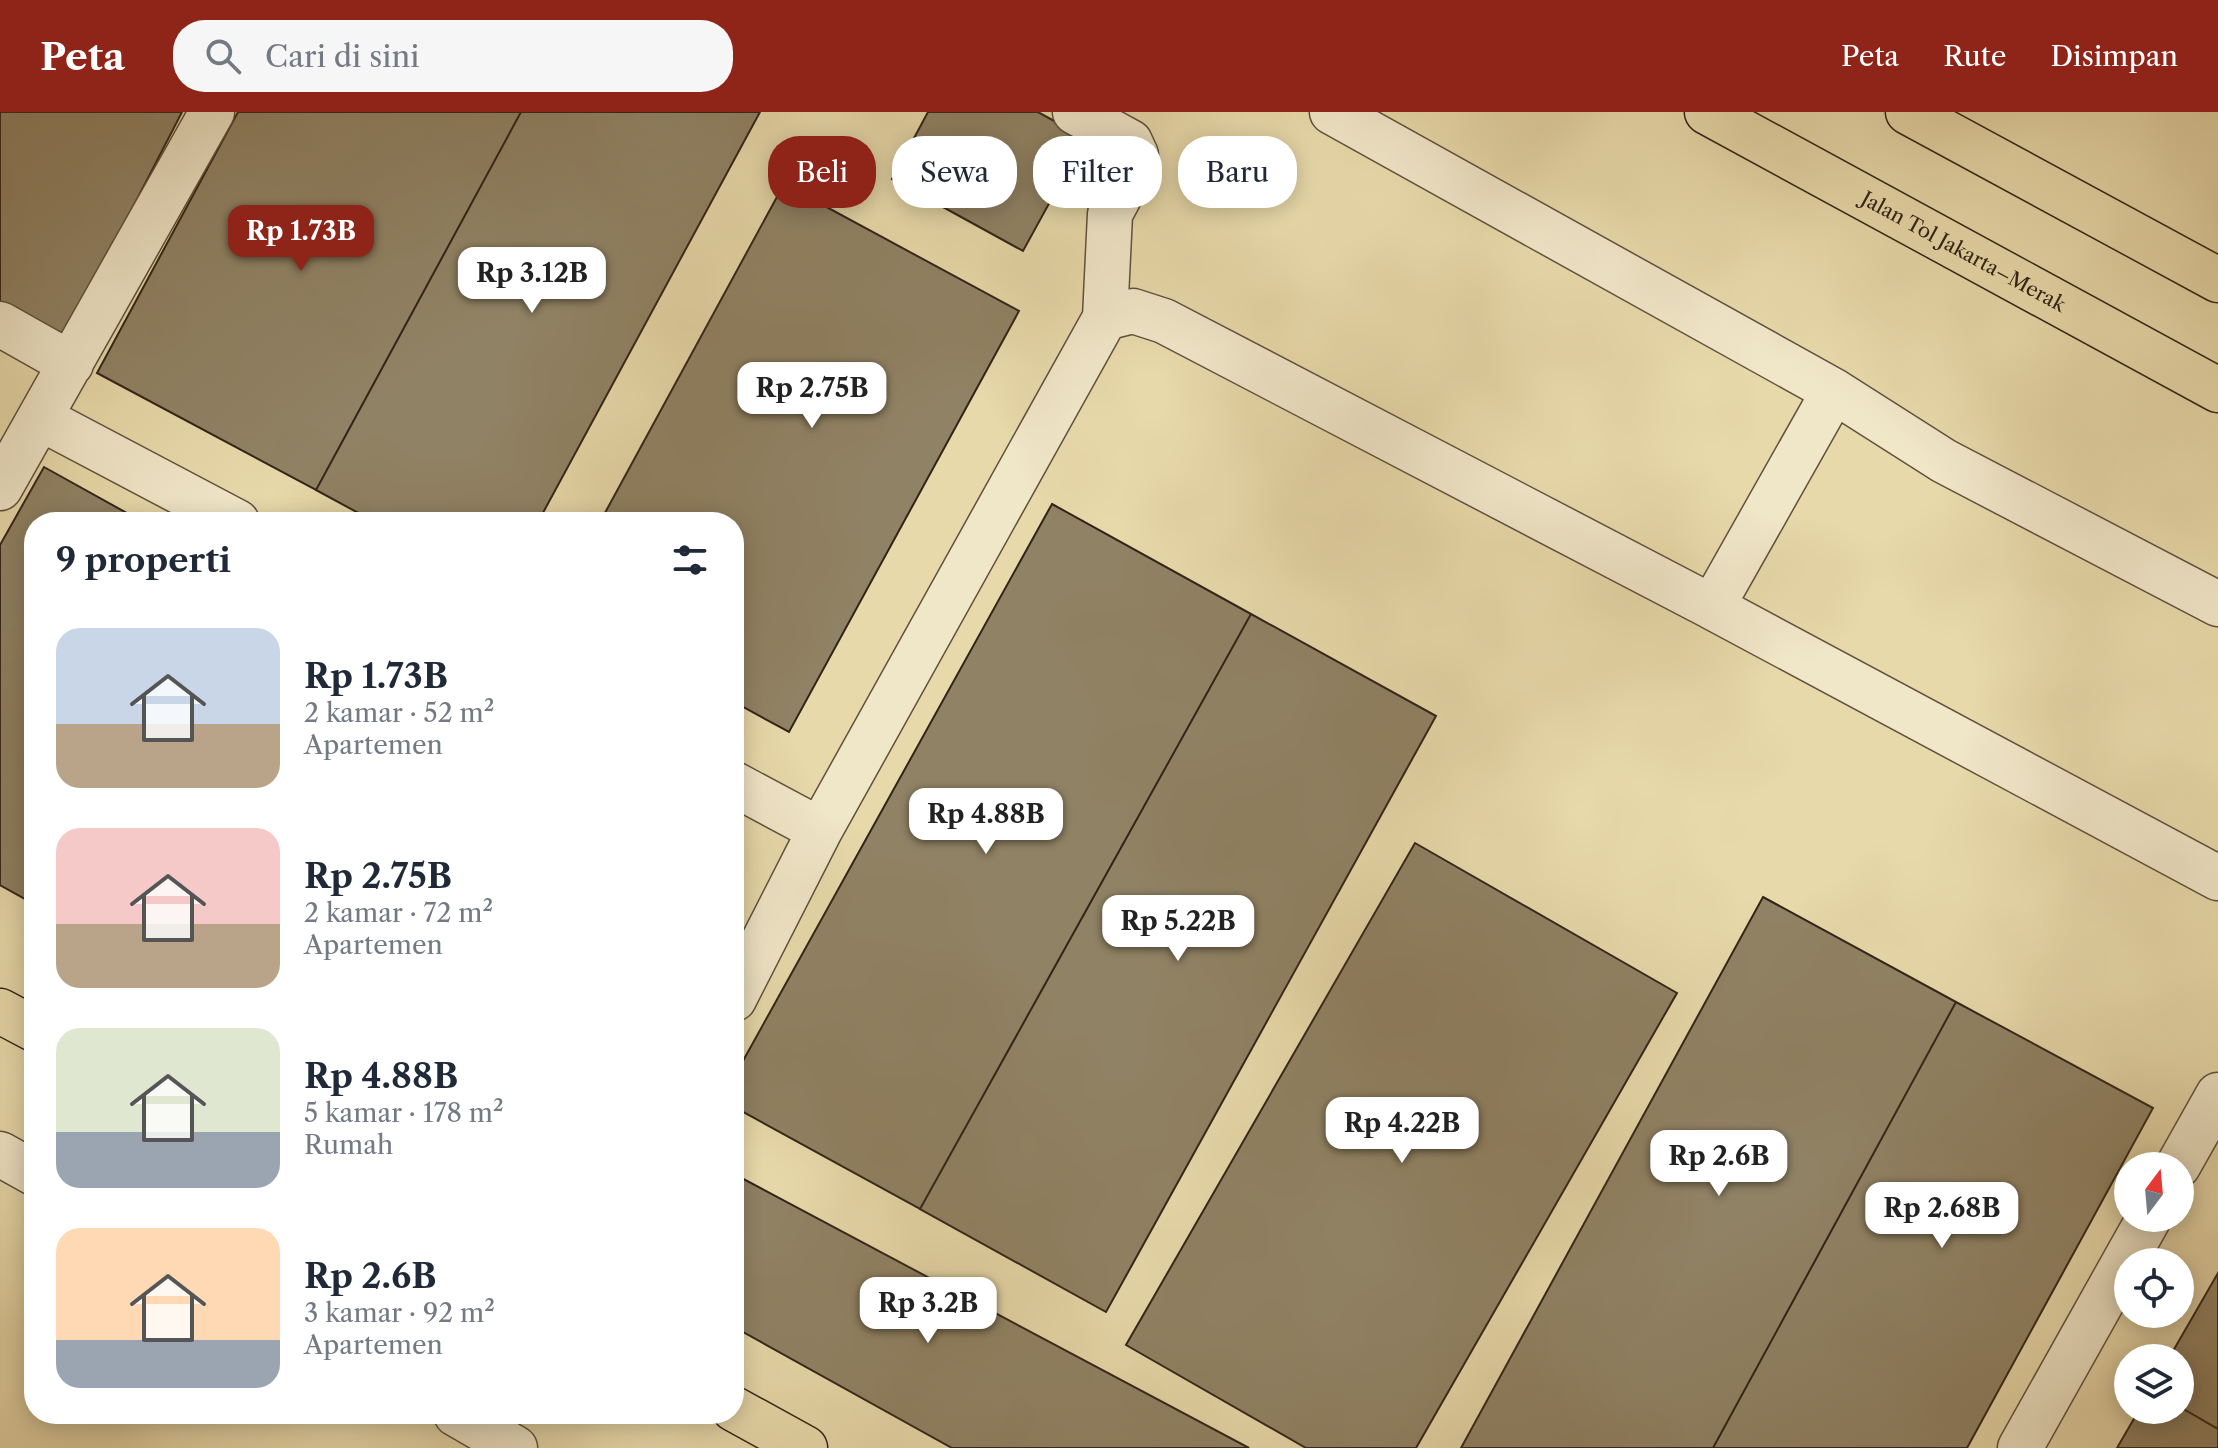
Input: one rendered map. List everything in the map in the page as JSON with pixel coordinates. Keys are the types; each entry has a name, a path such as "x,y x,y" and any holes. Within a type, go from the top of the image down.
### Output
{"main road":[{"name":"Jalan Tol Jakarta–Merak","path":"1707,112 2218,390"},
{"path":"1908,112 2218,280"},
{"path":"0,1011 24,1024"},
{"path":"744,1414 805,1448"}],"lane":[{"path":"0,488 212,112"},
{"path":"744,979 820,830 1105,318 1110,214 1135,167 1136,155 1130,142 1075,112"},
{"path":"1332,112 1834,391 1944,461 2218,604"},
{"path":"1105,318 1133,311 1164,321 1712,607 2218,878"},
{"path":"0,324 71,364"},
{"path":"1712,607 1834,391"},
{"path":"40,418 218,512"},
{"path":"744,789 820,830"},
{"path":"2186,1152 2218,1095"},
{"path":"0,1154 24,1167"},
{"path":"2020,1448 2141,1232"},
{"path":"473,1424 515,1448"}],"building":[{"path":"0,112 182,112 64,341 0,304"},
{"path":"238,112 521,112 316,490 97,373"},
{"path":"521,112 760,112 543,512 357,512 316,490"},
{"path":"928,112 1038,112 1081,136 1033,136 1033,208 1047,208 1023,251 945,208 1017,208 1017,136 915,136"},
{"path":"771,208 828,208 1019,311 789,732 744,707 744,512 605,512"},
{"path":"44,467 125,512 24,512 24,898 0,885 0,545"},
{"path":"1052,504 1251,614 920,1209 744,1112 744,1059"},
{"path":"1251,614 1436,716 1106,1312 920,1209"},
{"path":"1415,843 1677,993 1416,1448 1306,1448 1126,1345"},
{"path":"1763,897 1956,1002 1713,1448 1461,1448"},
{"path":"1956,1002 2153,1108 2129,1152 2114,1152 2114,1179 1967,1448 1713,1448"},
{"path":"744,1179 1249,1448 952,1448 744,1333"},
{"path":"2218,1273 2218,1429 2194,1415 2194,1344 2177,1344 2186,1328 2194,1328 2194,1315"},
{"path":"2194,1415 2218,1429 2218,1448 2117,1448 2131,1424 2194,1424"}]}
